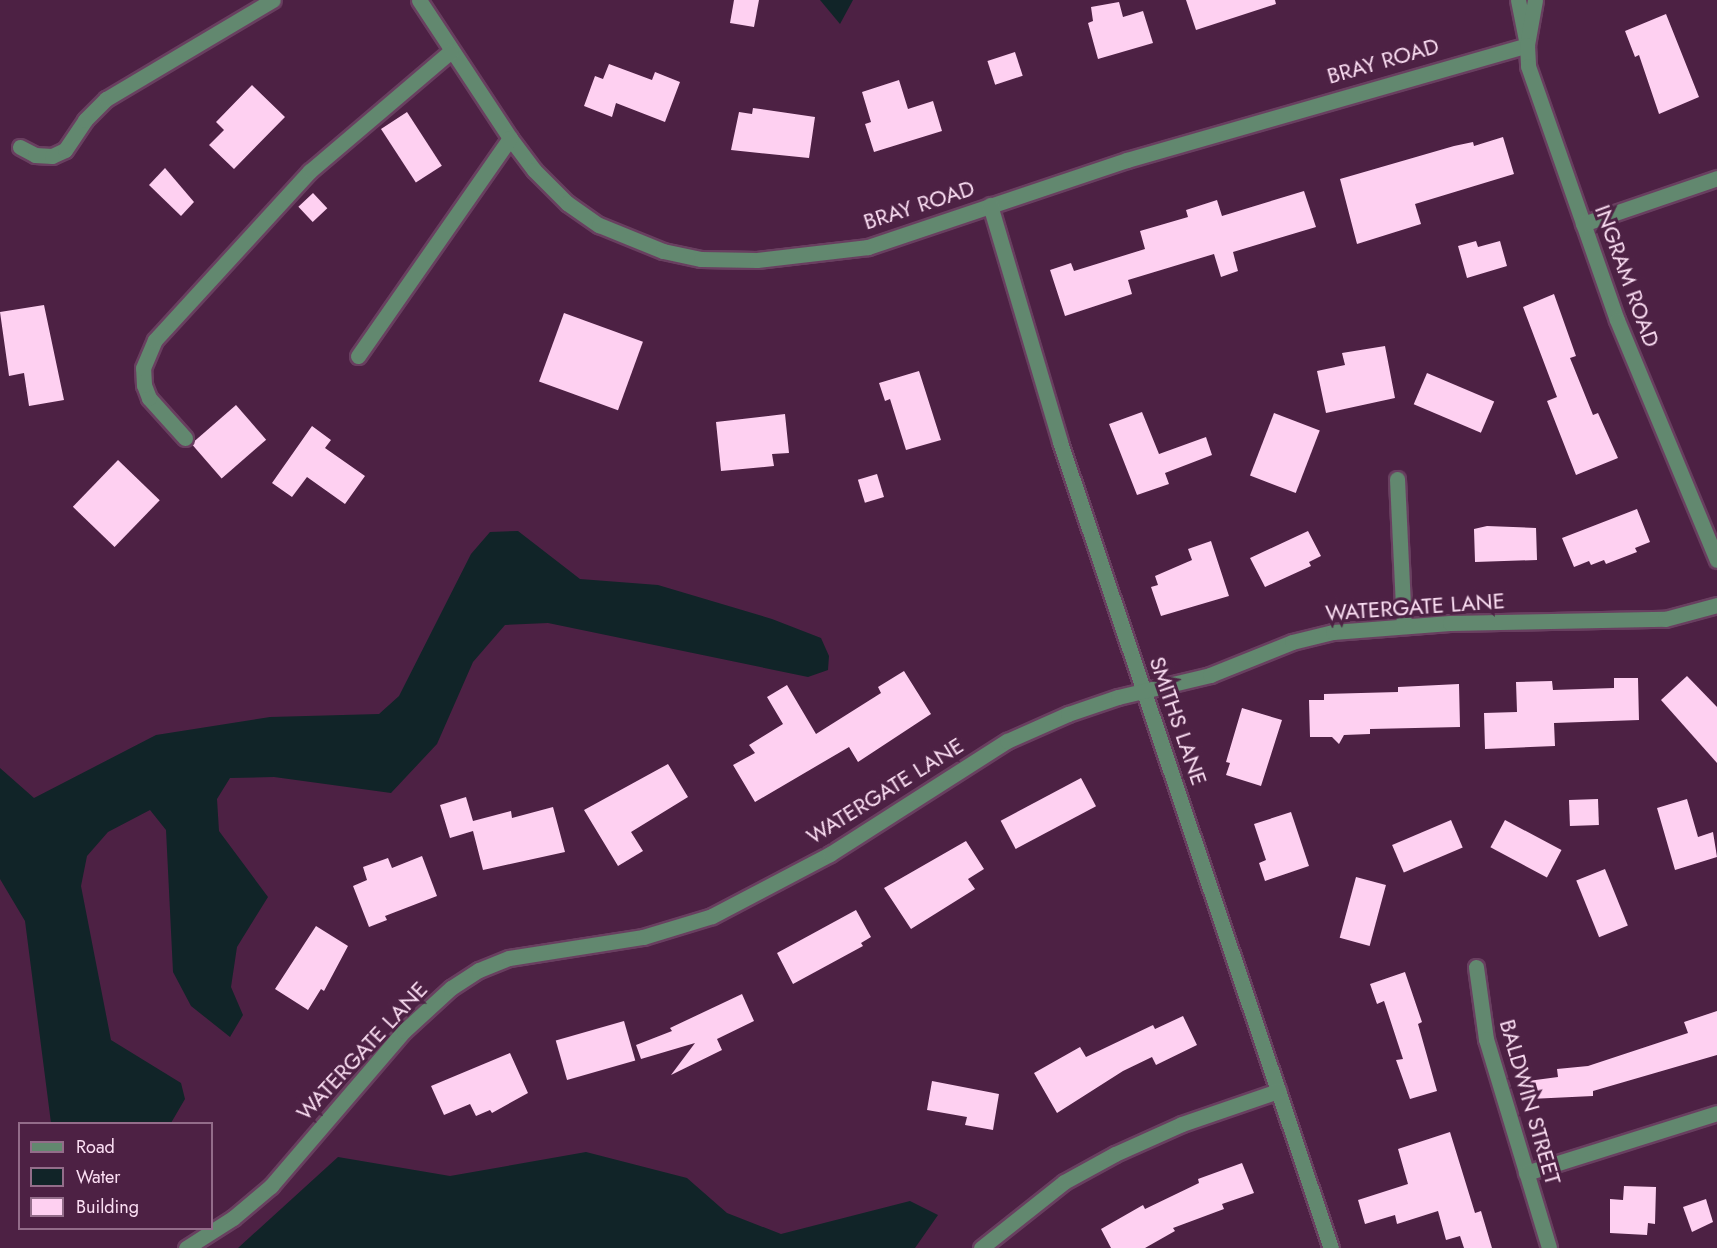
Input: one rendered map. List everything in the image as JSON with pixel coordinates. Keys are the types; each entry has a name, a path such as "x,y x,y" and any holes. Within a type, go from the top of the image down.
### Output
{"street":[{"path":"20,147 35,155 52,156 65,150 85,120 106,99 273,0"},
{"name":"BRAY ROAD","path":"419,0 510,138 534,170 567,203 599,225 663,251 701,259 813,256 868,247 1127,160 1527,45"},
{"path":"1518,0 1527,45"},
{"name":"INGRAM ROAD","path":"1535,0 1527,45 1528,66 1617,320 1717,560"},
{"path":"185,438 149,398 144,386 143,368 155,340 310,171 451,51"},
{"path":"358,356 510,138"},
{"path":"1583,224 1717,178"},
{"name":"SMITHS LANE","path":"990,205 1060,442 1331,1248"},
{"path":"1397,479 1404,626"},
{"name":"WATERGATE LANE","path":"186,1248 233,1218 271,1186 404,1031 451,988 478,970 509,958 643,937 712,916 830,854 1007,741 1068,714 1210,675 1292,642 1333,632 1404,626 1665,619 1717,604"},
{"name":"BALDWIN STREET","path":"1476,967 1486,1039 1549,1248"},
{"path":"981,1248 1064,1182 1115,1154 1182,1124 1278,1091"},
{"path":"1526,1173 1717,1113"}],"water":[{"path":"820,0 853,0 840,24"},
{"path":"518,531 580,579 658,585 772,619 821,638 829,656 828,670 808,677 548,623 505,625 473,662 437,744 391,793 274,777 230,778 217,799 219,831 268,897 237,947 231,987 243,1015 230,1037 191,1006 173,972 166,830 150,810 108,832 87,856 81,886 111,1040 181,1083 185,1099 172,1122 51,1122 25,921 0,879 0,768 34,798 156,735 270,717 379,714 399,696 471,554 490,532"},
{"path":"586,1152 687,1178 727,1213 781,1234 910,1201 938,1215 915,1248 238,1248 338,1157 450,1176"}],"building":[{"path":"734,0 759,0 754,27 730,23"},
{"path":"1186,0 1275,0 1276,4 1196,30"},
{"path":"1119,2 1123,17 1143,11 1153,43 1098,59 1088,23 1093,21 1091,7"},
{"path":"1666,14 1699,97 1659,114 1639,55 1635,57 1625,31"},
{"path":"1015,52 1023,76 995,85 987,61"},
{"path":"609,64 652,80 655,72 680,82 665,122 616,103 612,117 584,106 595,76 603,79"},
{"path":"899,80 908,109 933,101 942,131 874,152 865,124 871,122 862,92"},
{"path":"252,85 285,117 234,169 209,145 224,130 216,122"},
{"path":"753,108 815,117 809,158 731,150 739,112 752,114"},
{"path":"407,112 442,166 416,183 381,129"},
{"path":"1503,137 1514,174 1415,204 1421,224 1357,244 1340,179 1454,146 1473,142 1474,146"},
{"path":"165,168 194,202 181,216 149,185"},
{"path":"1304,191 1316,227 1233,252 1238,271 1221,277 1214,254 1128,280 1132,294 1065,316 1050,270 1071,263 1074,271 1145,249 1140,231 1188,217 1186,210 1217,200 1222,216"},
{"path":"313,193 327,208 313,222 298,207"},
{"path":"1476,241 1478,247 1500,241 1507,266 1467,278 1458,246"},
{"path":"1554,294 1576,356 1570,358 1593,415 1598,413 1618,458 1576,475 1547,401 1557,397 1523,307"},
{"path":"44,305 64,400 29,406 24,373 9,376 0,312"},
{"path":"564,313 643,342 618,410 539,382"},
{"path":"1385,346 1395,398 1326,413 1317,371 1345,365 1342,353"},
{"path":"919,371 941,440 906,450 890,399 885,401 879,383"},
{"path":"1427,373 1494,402 1481,433 1414,404"},
{"path":"236,405 266,440 222,478 191,444"},
{"path":"1142,412 1159,454 1206,437 1212,455 1165,473 1169,484 1137,495 1109,424"},
{"path":"1274,413 1320,431 1296,493 1250,476"},
{"path":"785,414 789,453 772,454 774,466 721,471 716,422"},
{"path":"312,426 331,440 325,448 365,476 345,504 307,477 292,497 272,483"},
{"path":"118,460 160,500 115,547 73,507"},
{"path":"877,474 884,497 865,503 858,480"},
{"path":"1637,509 1650,542 1635,548 1637,552 1606,564 1604,560 1591,565 1589,561 1574,567 1562,538"},
{"path":"1487,526 1536,528 1537,560 1475,562 1474,529"},
{"path":"1308,531 1321,556 1309,562 1311,566 1265,587 1250,558"},
{"path":"1211,541 1229,596 1161,616 1151,587 1158,585 1155,576 1192,560 1188,549"},
{"path":"904,671 931,714 858,762 849,747 755,802 733,765 755,753 749,745 783,724 767,697 787,685 816,734 881,693 878,687"},
{"path":"1687,676 1717,707 1717,763 1661,700"},
{"path":"1614,678 1638,678 1639,720 1554,723 1555,746 1485,749 1484,713 1517,712 1516,682 1552,681 1553,690 1614,688"},
{"path":"1459,684 1460,727 1370,729 1370,734 1344,735 1339,744 1332,737 1310,737 1309,700 1324,700 1324,694 1398,692 1398,687"},
{"path":"1242,708 1282,720 1261,786 1226,775 1230,763 1226,762"},
{"path":"668,764 688,797 631,832 643,851 618,866 584,810"},
{"path":"1081,778 1096,806 1016,849 1001,821"},
{"path":"466,797 473,821 511,811 512,818 553,807 565,852 483,870 473,831 450,838 440,805"},
{"path":"1598,799 1599,825 1570,826 1569,800"},
{"path":"1687,799 1698,837 1713,832 1717,857 1675,870 1657,808"},
{"path":"1291,812 1309,866 1265,881 1259,863 1266,860 1254,824"},
{"path":"1451,820 1463,848 1404,873 1392,845"},
{"path":"1505,820 1562,850 1547,877 1490,847"},
{"path":"966,841 984,869 968,879 975,889 911,929 884,888"},
{"path":"422,856 437,896 385,916 387,920 369,927 353,886 367,880 363,867 388,858 392,868"},
{"path":"1605,869 1628,926 1599,937 1576,881"},
{"path":"1356,877 1386,885 1370,946 1340,938"},
{"path":"856,910 871,937 861,943 863,946 793,984 777,953"},
{"path":"316,926 348,946 324,991 321,989 308,1010 275,989"},
{"path":"1405,972 1422,1022 1418,1024 1437,1091 1410,1099 1396,1060 1403,1059 1384,1001 1377,1004 1370,984"},
{"path":"742,994 754,1021 717,1039 722,1050 671,1075 695,1043 641,1059 636,1045 672,1031 670,1028"},
{"path":"1717,1011 1717,1055 1593,1091 1593,1096 1530,1099 1528,1081 1558,1077 1557,1069 1588,1066 1688,1033 1684,1022"},
{"path":"1183,1016 1197,1045 1156,1065 1152,1057 1123,1071 1057,1113 1034,1073 1080,1047 1086,1057 1153,1025 1155,1029"},
{"path":"624,1021 635,1060 567,1080 556,1041"},
{"path":"510,1053 528,1093 492,1113 490,1110 476,1116 470,1104 444,1115 431,1086"},
{"path":"932,1081 999,1094 993,1130 965,1125 967,1117 927,1110"},
{"path":"1450,1132 1475,1213 1481,1211 1492,1248 1464,1248 1460,1236 1446,1240 1438,1211 1397,1224 1395,1215 1365,1224 1358,1200 1408,1184 1398,1149"},
{"path":"1242,1163 1254,1193 1222,1204 1224,1209 1173,1228 1175,1231 1145,1248 1111,1248 1101,1229 1143,1205 1145,1209 1199,1183 1198,1179"},
{"path":"1624,1186 1656,1187 1655,1224 1648,1223 1647,1235 1610,1233 1610,1199 1623,1200"},
{"path":"1706,1199 1713,1222 1692,1232 1683,1207"}]}
